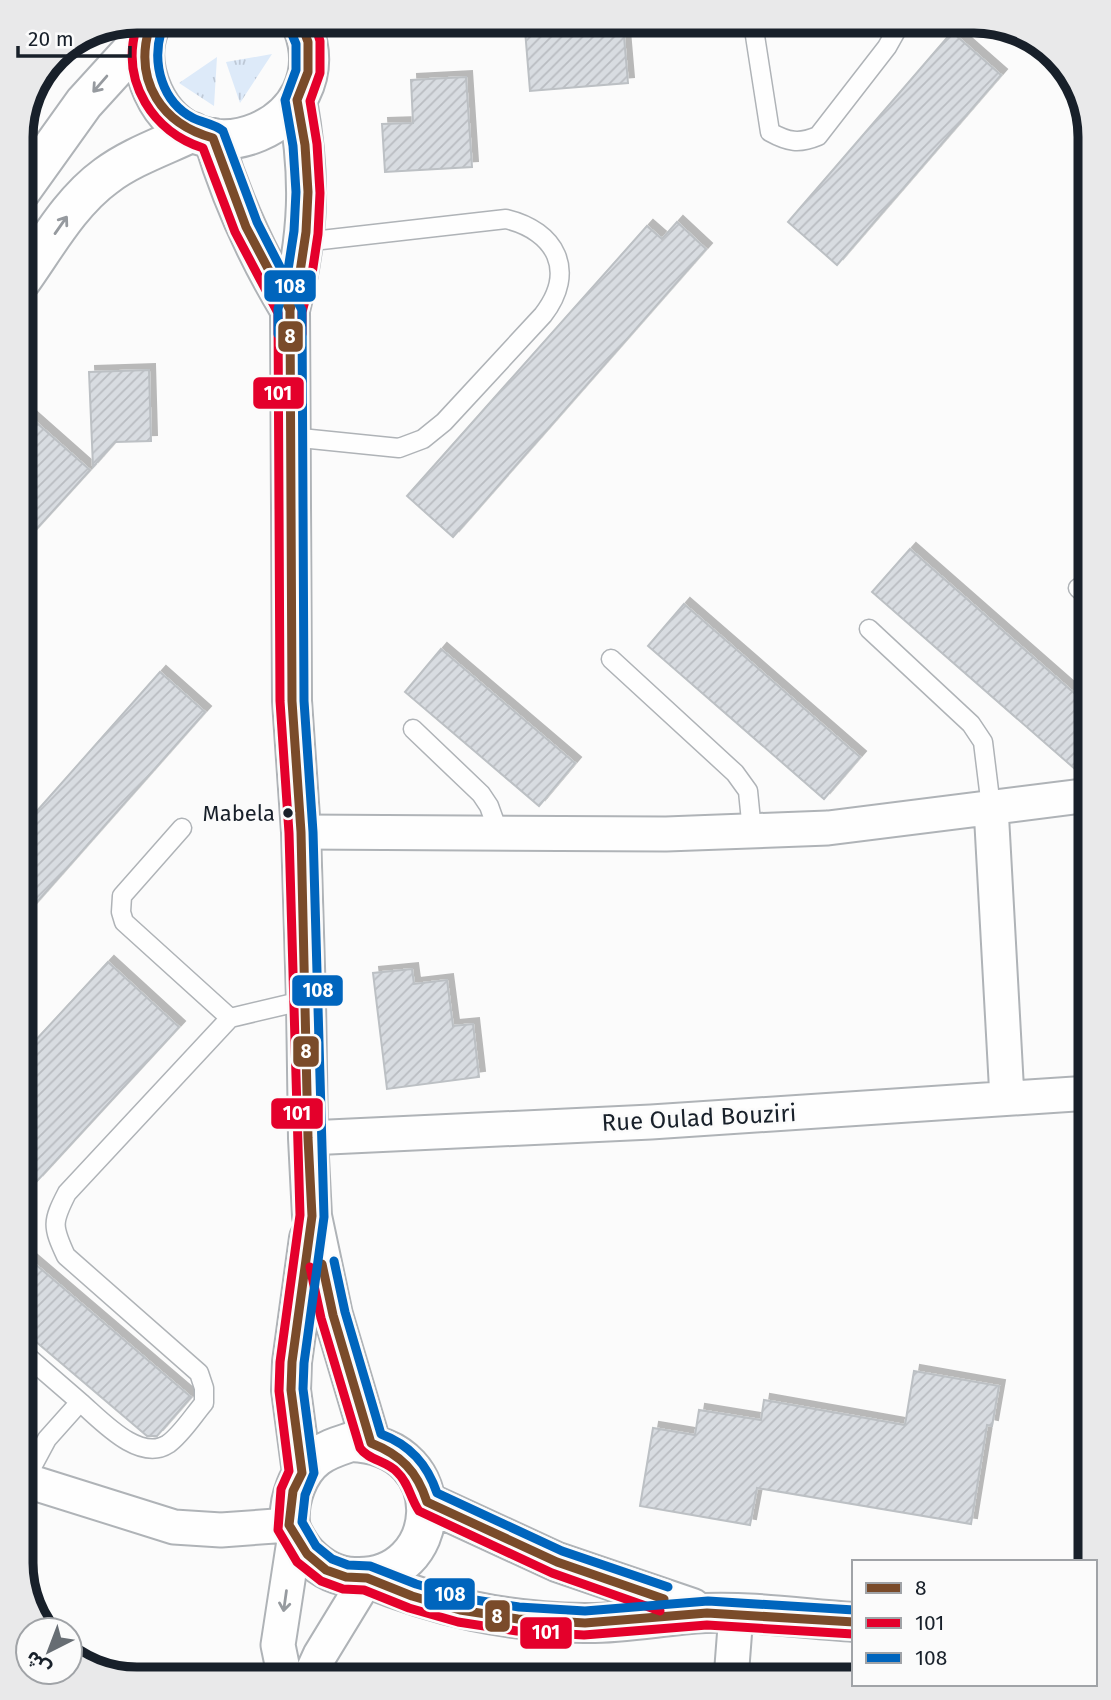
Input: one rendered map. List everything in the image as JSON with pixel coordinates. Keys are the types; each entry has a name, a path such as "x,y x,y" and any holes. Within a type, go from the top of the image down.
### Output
{"main road":[{"path":"33,174 84,103 147,33"},
{"path":"148,33 144,58 148,81 158,102 173,120 203,135 237,139 261,132 282,119 297,100 308,72 308,42 305,33"},
{"path":"297,100 305,145 307,180 304,242 290,310 292,701 301,832 312,1216 333,1315 371,1443"},
{"path":"33,264 77,202 107,175 203,135"},
{"path":"203,135 265,270 290,310"},
{"path":"302,1472 291,1390 292,1362 312,1216"},
{"path":"367,1578 387,1572 405,1560 419,1544 426,1523 426,1502 421,1481 409,1464 392,1450 371,1443 351,1442 332,1447 315,1458 302,1472 293,1491 292,1530 307,1554 326,1570 346,1577 367,1578 412,1596 460,1610 518,1619 585,1623 722,1614 852,1622"},
{"path":"426,1502 557,1562 722,1614"}],"street":[{"path":"301,832 666,834 828,828 1078,796"},
{"path":"992,807 1007,1098"},
{"name":"Rue Oulad Bouziri","path":"308,1138 652,1122 1078,1094"},
{"path":"33,1483 174,1527 292,1530 278,1645 283,1667"},
{"path":"314,1667 367,1578"},
{"path":"722,1614 730,1667"}],"lane":[{"path":"754,33 770,132 786,141 803,143 818,136 895,33"},
{"path":"290,436 399,448 423,439 444,422 543,314 558,289 560,274 558,259 541,234 524,223 506,219 304,242"},
{"path":"869,629 971,724 983,742 992,807"},
{"path":"611,659 735,773 748,791 752,831"},
{"path":"413,729 481,794 489,806 498,831"},
{"path":"182,828 122,896 121,912 124,922 230,1018"},
{"path":"33,1361 125,1441 145,1448 158,1449 169,1443 204,1403 204,1388 199,1373 66,1256 56,1234 55,1216 67,1193 230,1018 306,1000"},
{"path":"33,1462 47,1438 80,1402"}],"green space":[{"path":"272,54 240,103 226,62"},
{"path":"217,57 214,106 179,83"}],"building":[{"path":"525,33 624,33 628,83 530,91"},
{"path":"951,33 1001,75 837,265 788,222"},
{"path":"466,77 472,167 385,172 382,124 413,123 411,80"},
{"path":"677,222 706,249 453,537 407,496 647,226 662,239"},
{"path":"149,370 151,441 115,442 93,467 89,372"},
{"path":"33,420 90,470 33,533"},
{"path":"910,549 1078,696 1078,772 872,592"},
{"path":"684,604 860,757 824,799 648,646"},
{"path":"441,649 575,763 539,806 405,692"},
{"path":"160,672 205,712 33,906 33,815"},
{"path":"108,962 179,1027 37,1181 33,1177 33,1043"},
{"path":"412,969 414,984 447,980 453,1026 473,1024 479,1077 387,1089 373,973"},
{"path":"33,1262 191,1397 157,1436 147,1436 33,1339"},
{"path":"914,1371 999,1386 992,1426 987,1425 971,1524 757,1488 750,1525 640,1506 653,1428 695,1435 699,1410 761,1420 764,1400 905,1425"}],"transit line":[{"name":"101","path":"135,33 133,68 137,86 145,102 169,130 203,148 235,232 278,313 280,701 289,833 300,1215 280,1362 279,1391 289,1471 281,1489 278,1530 297,1562 321,1581 343,1589 364,1590 409,1608 458,1622 517,1631 584,1635 707,1625 852,1634"},
{"name":"8","path":"148,33 145,66 156,98 179,123 213,138 246,227 290,310 292,701 301,832 312,1216 292,1362 291,1390 302,1473 293,1491 289,1525 307,1554 326,1570 346,1577 367,1578 412,1596 460,1610 518,1619 585,1623 707,1613 852,1622"},
{"name":"108","path":"161,33 159,69 167,92 182,111 223,131 257,222 302,310 304,701 313,832 324,1217 304,1363 303,1389 314,1473 305,1495 302,1522 316,1546 332,1559 348,1565 370,1566 463,1598 519,1607 585,1611 708,1601 852,1610"},
{"name":"108","path":"278,334 278,309 288,270 296,192 293,146 285,100 296,70 296,44 291,33"},
{"name":"8","path":"290,334 290,310 300,272 306,232 308,192 305,145 297,100 308,72 308,42 305,33"},
{"name":"101","path":"302,334 302,312 312,274 318,234 320,193 317,144 310,101 320,73 318,33"},
{"name":"108","path":"334,1261 345,1312 381,1434 401,1444 423,1464 437,1493 562,1551 668,1587"},
{"name":"8","path":"322,1264 333,1315 371,1443 391,1453 406,1465 418,1481 427,1502 557,1562 664,1599"},
{"name":"101","path":"310,1267 321,1318 360,1448 397,1472 419,1511 552,1573 660,1611"}],"place":[{"name":"Mabela","path":"288,813"}]}
